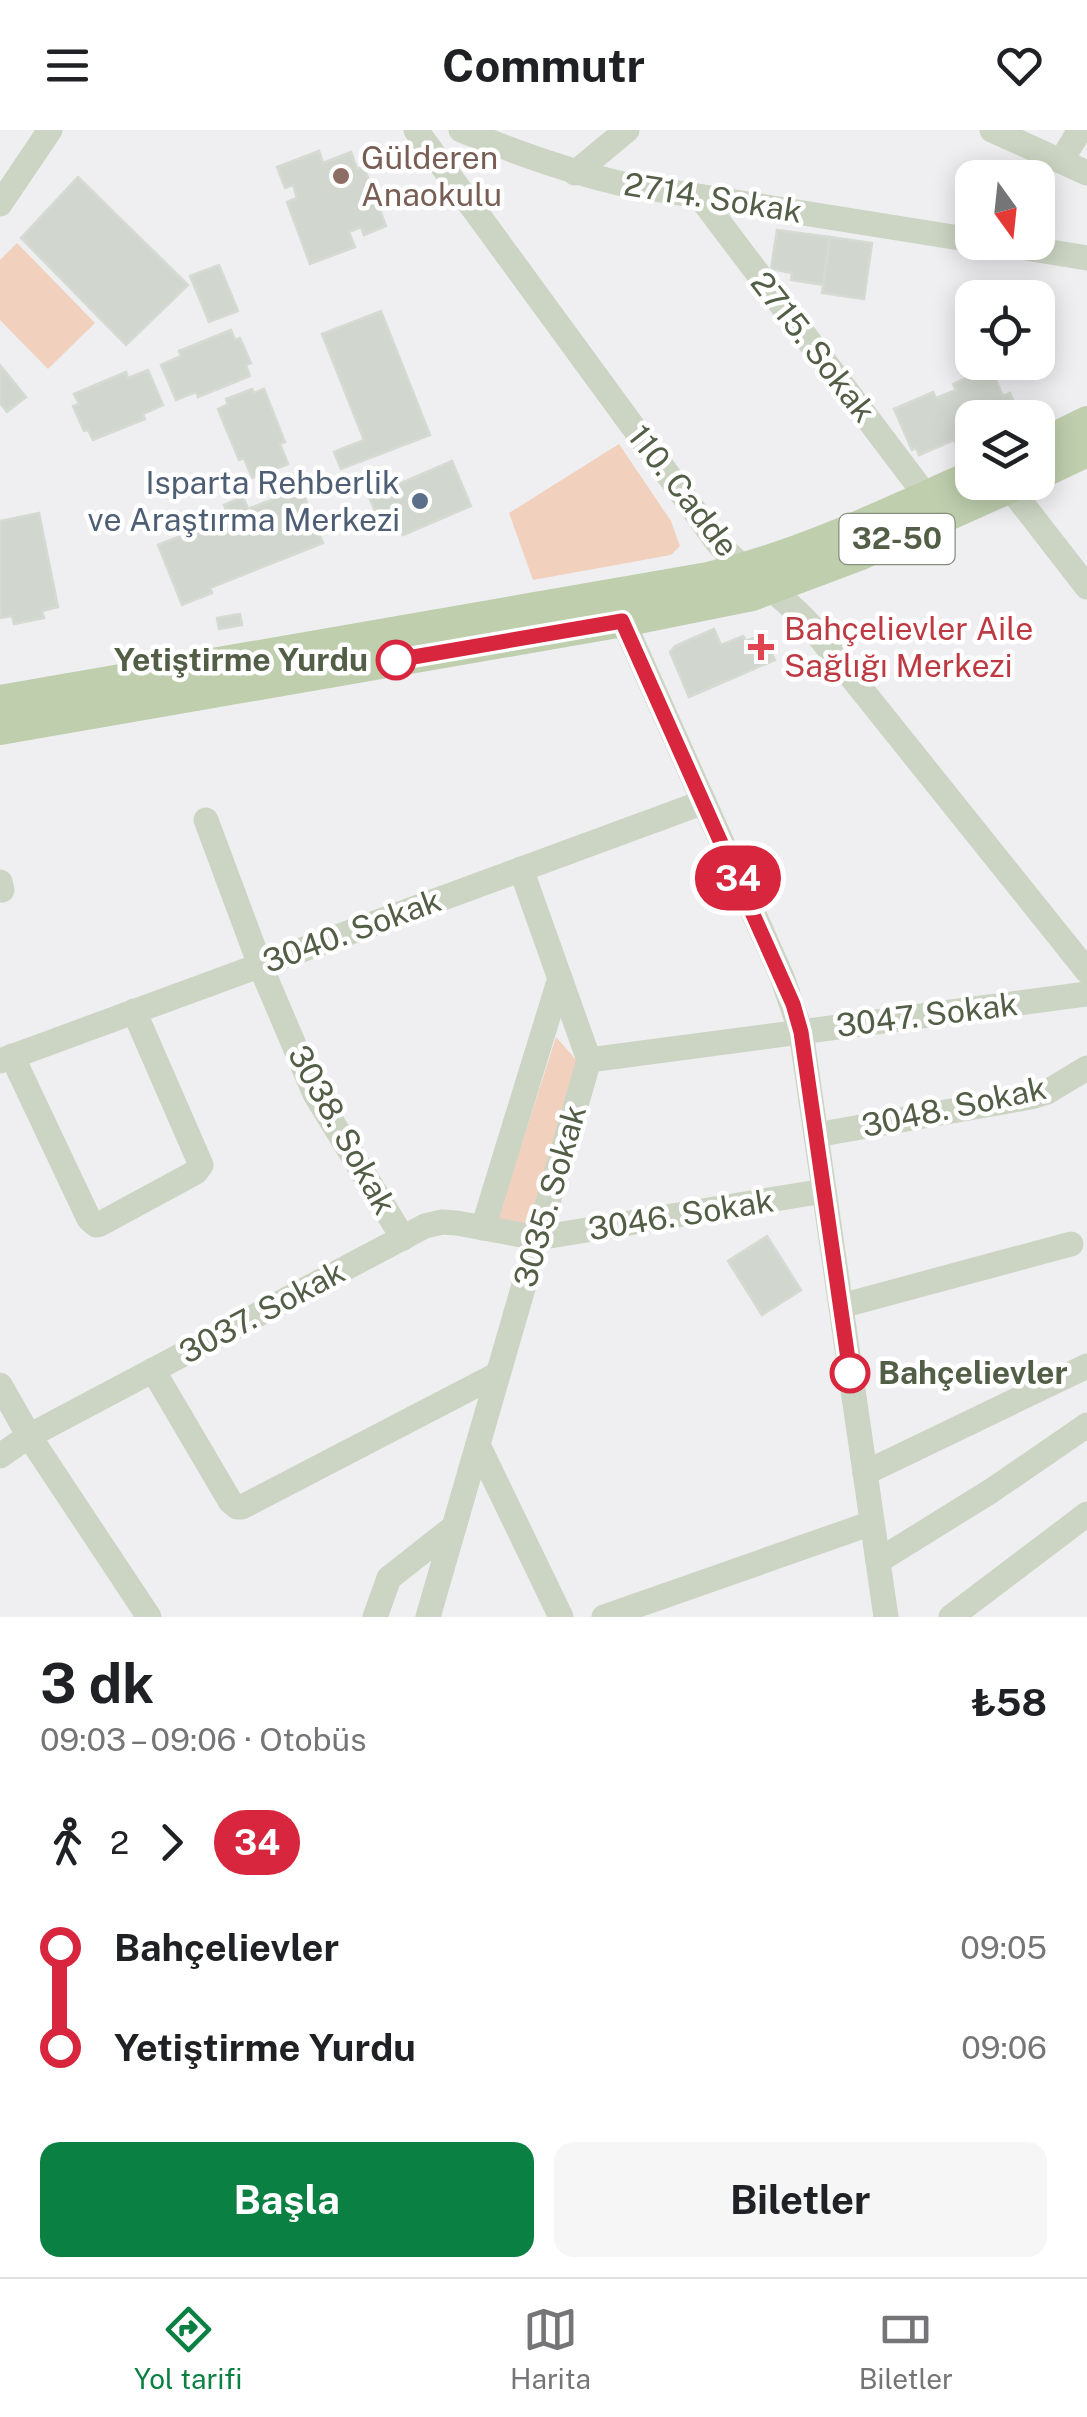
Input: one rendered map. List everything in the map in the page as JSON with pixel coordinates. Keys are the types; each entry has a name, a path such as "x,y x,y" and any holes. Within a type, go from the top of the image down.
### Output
{"main road":[{"path":"1055,438 1087,422"},
{"name":"32-50","path":"1055,466 1087,451"},
{"name":"32-50","path":"0,702 708,578 814,544 955,484"},
{"name":"32-50","path":"0,729 706,605 772,589 982,500"}],"street":[{"path":"0,204 50,130"},
{"name":"110. Cadde","path":"416,130 718,544 809,624 1087,971"},
{"name":"2714. Sokak","path":"461,130 575,173 624,184 955,237"},
{"path":"575,173 627,130"},
{"path":"992,130 1087,174"},
{"path":"1062,161 1080,130"},
{"name":"2715. Sokak","path":"700,198 927,497"},
{"path":"1055,253 1087,258"},
{"path":"1034,500 1087,587"},
{"path":"622,621 782,977 801,1032 886,1617"},
{"name":"3040. Sokak","path":"6,1058 704,802"},
{"name":"3038. Sokak","path":"206,820 260,965 315,1094 403,1238"},
{"name":"3035. Sokak","path":"428,1617 589,1060 521,869"},
{"path":"482,1228 560,978"},
{"name":"3047. Sokak","path":"589,1060 1087,994"},
{"path":"6,1058 88,1220 100,1224 196,1172 201,1164 134,1011"},
{"name":"3048. Sokak","path":"816,1135 1031,1097 1087,1068"},
{"name":"3046. Sokak","path":"538,1238 824,1191"},
{"name":"3037. Sokak","path":"0,1456 29,1436 425,1226 442,1222 538,1238"},
{"path":"840,1306 1071,1244"},
{"path":"864,1473 1087,1366"},
{"path":"153,1370 237,1507 498,1374"},
{"path":"0,1385 29,1436 149,1617"},
{"path":"878,1561 991,1492 1087,1425"},
{"path":"478,1446 561,1617"},
{"path":"951,1617 1087,1514"},
{"path":"604,1617 872,1523"},
{"path":"375,1617 389,1578 454,1527"}],"shaded area":[{"path":"17,243 95,323 48,369 0,320 0,260"},
{"path":"619,444 671,521 680,546 671,555 533,580 509,513"},
{"path":"556,1037 577,1061 530,1222 497,1221"}],"building":[{"path":"319,151 323,163 351,152 357,169 364,167 386,226 364,235 361,227 349,232 355,247 310,264 287,202 297,198 293,185 285,188 277,167"},
{"path":"78,177 188,285 126,345 21,238"},
{"path":"777,230 830,237 824,285 791,280 792,273 771,269"},
{"path":"830,237 872,243 864,299 822,293"},
{"path":"219,265 238,311 209,322 190,276"},
{"path":"381,311 430,435 341,469 334,452 364,440 322,334"},
{"path":"231,330 235,340 240,338 251,363 246,365 250,376 198,397 196,392 176,400 161,365 181,356 179,351"},
{"path":"0,365 26,397 7,412 0,403"},
{"path":"148,370 163,405 143,414 145,419 93,440 88,430 84,431 73,406 79,404 74,394 126,372 128,378"},
{"path":"962,380 996,380 1003,396 1010,393 1013,400 955,400 955,442 919,455 916,448 912,450 894,409 933,392 936,398 956,390 953,384"},
{"path":"252,389 254,393 264,389 285,442 280,444 288,464 252,478 244,458 239,460 218,409 228,404 226,399"},
{"name":"Isparta Rehberlik ve Araştırma Merkezi","path":"452,461 471,506 403,535 399,525 384,532 369,497"},
{"path":"301,488 323,543 210,588 212,593 182,605 158,545 229,517 224,505 243,497 248,509"},
{"path":"39,513 58,607 42,611 44,618 14,624 12,616 0,618 0,521"},
{"path":"240,614 242,625 219,629 217,618"},
{"path":"714,629 721,645 743,636 746,641 763,634 775,660 689,697 670,652 675,646"},
{"path":"767,1236 801,1290 762,1315 728,1261"}],"bus line":[{"name":"34","path":"396,660 622,621 793,1004 801,1032 850,1373"}],"place":[{"name":"Gülderen Anaokulu","path":"341,176"},
{"name":"Isparta Rehberlik ve Araştırma Merkezi","path":"420,501"},
{"name":"Bahçelievler Aile Sağlığı Merkezi","path":"761,647"},
{"name":"Yetiştirme Yurdu","path":"396,660"},
{"name":"Bahçelievler","path":"850,1373"}]}
